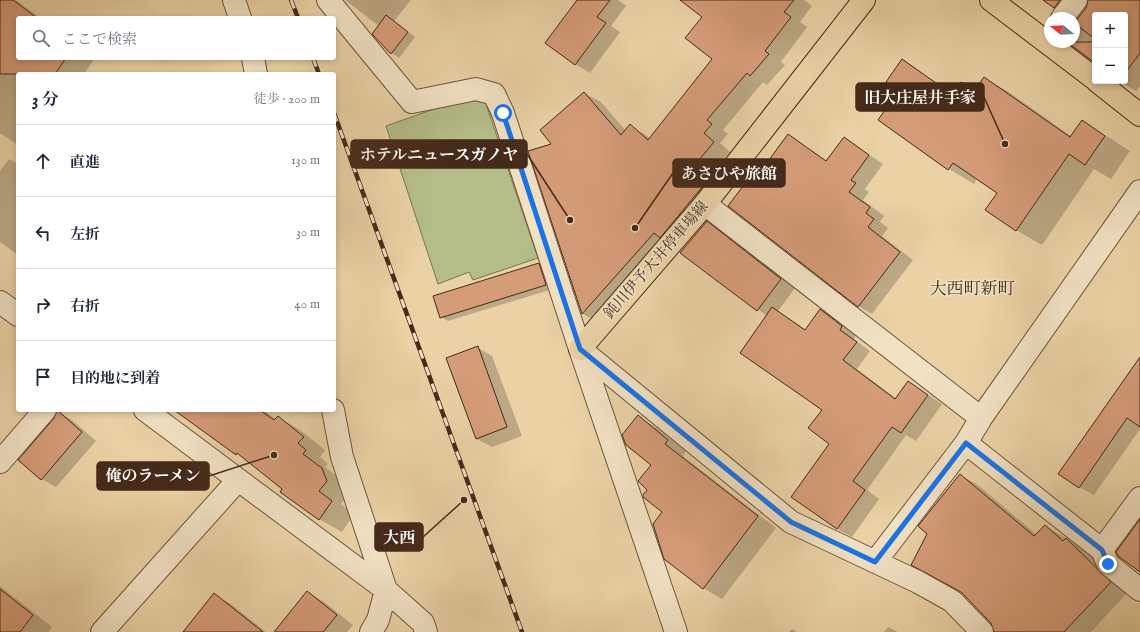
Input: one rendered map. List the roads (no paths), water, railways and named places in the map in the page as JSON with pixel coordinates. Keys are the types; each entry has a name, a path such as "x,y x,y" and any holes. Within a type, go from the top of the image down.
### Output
{"main road":[{"name":"鈍川伊予大井停車場線","path":"580,349 705,204 864,0"},
{"path":"991,0 1044,34"},
{"path":"1060,48 1092,76"},
{"path":"1102,84 1137,107"}],"street":[{"path":"234,0 239,16"},
{"path":"328,0 412,102 476,89 494,94 503,113 580,349 676,632"},
{"path":"1067,12 1076,0"},
{"path":"252,60 256,72"},
{"path":"875,562 966,443 981,418 1140,191"},
{"path":"705,204 981,418"},
{"path":"0,302 16,314"},
{"path":"580,349 791,522 918,582 952,601 970,628"},
{"path":"0,462 43,412"},
{"path":"148,412 386,590 423,623 426,632"},
{"path":"333,412 342,457 386,590 378,620 372,632"},
{"path":"966,443 1102,550 1108,564 1140,590"},
{"path":"102,632 238,480"},
{"path":"1102,550 1140,498"}],"railway":[{"path":"291,0 297,16"},
{"path":"314,60 318,72"},
{"path":"336,119 522,632"}],"place":[{"name":"旧大庄屋井手家","path":"1005,144"},
{"name":"ホテルニュースガノヤ","path":"570,220"},
{"name":"あさひや旅館","path":"635,228"},
{"name":"俺のラーメン","path":"274,455"},
{"name":"大西","path":"464,500"}],"district":[{"name":"大西町新町","path":"972,289"}]}
